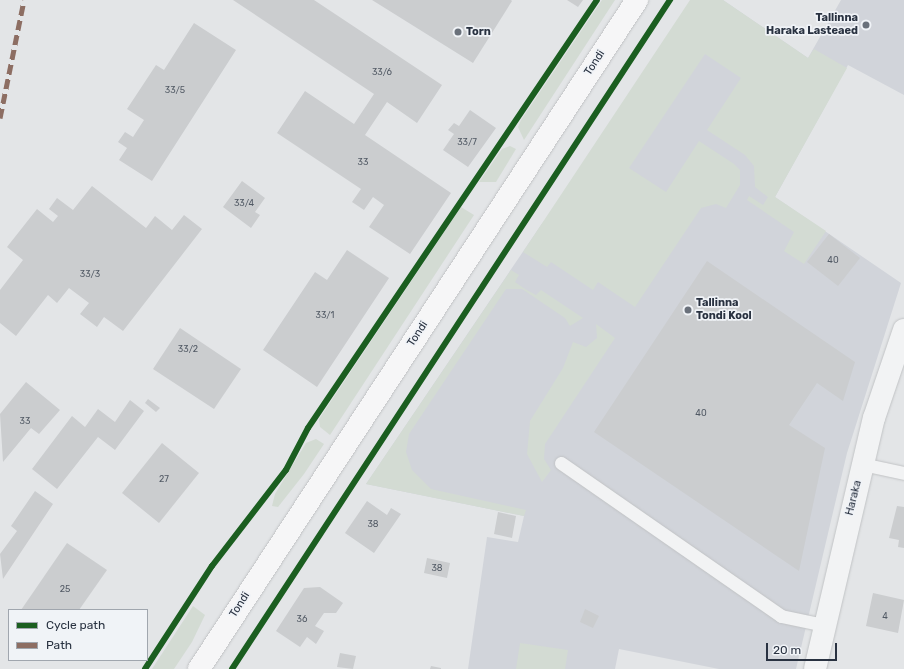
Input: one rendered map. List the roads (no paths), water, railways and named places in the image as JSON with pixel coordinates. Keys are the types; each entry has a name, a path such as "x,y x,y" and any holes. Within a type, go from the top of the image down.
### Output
{"street":[{"name":"Tondi","path":"199,669 637,0"},
{"name":"Haraka","path":"815,669 824,625 874,418 904,330"}],"lane":[{"path":"561,463 781,616 824,625"},
{"path":"862,464 904,473"}],"place":[{"name":"Tallinna Haraka Lasteaed","path":"866,25"},
{"name":"Torn","path":"458,32"},
{"name":"Tallinna Tondi Kool","path":"688,310"}]}
